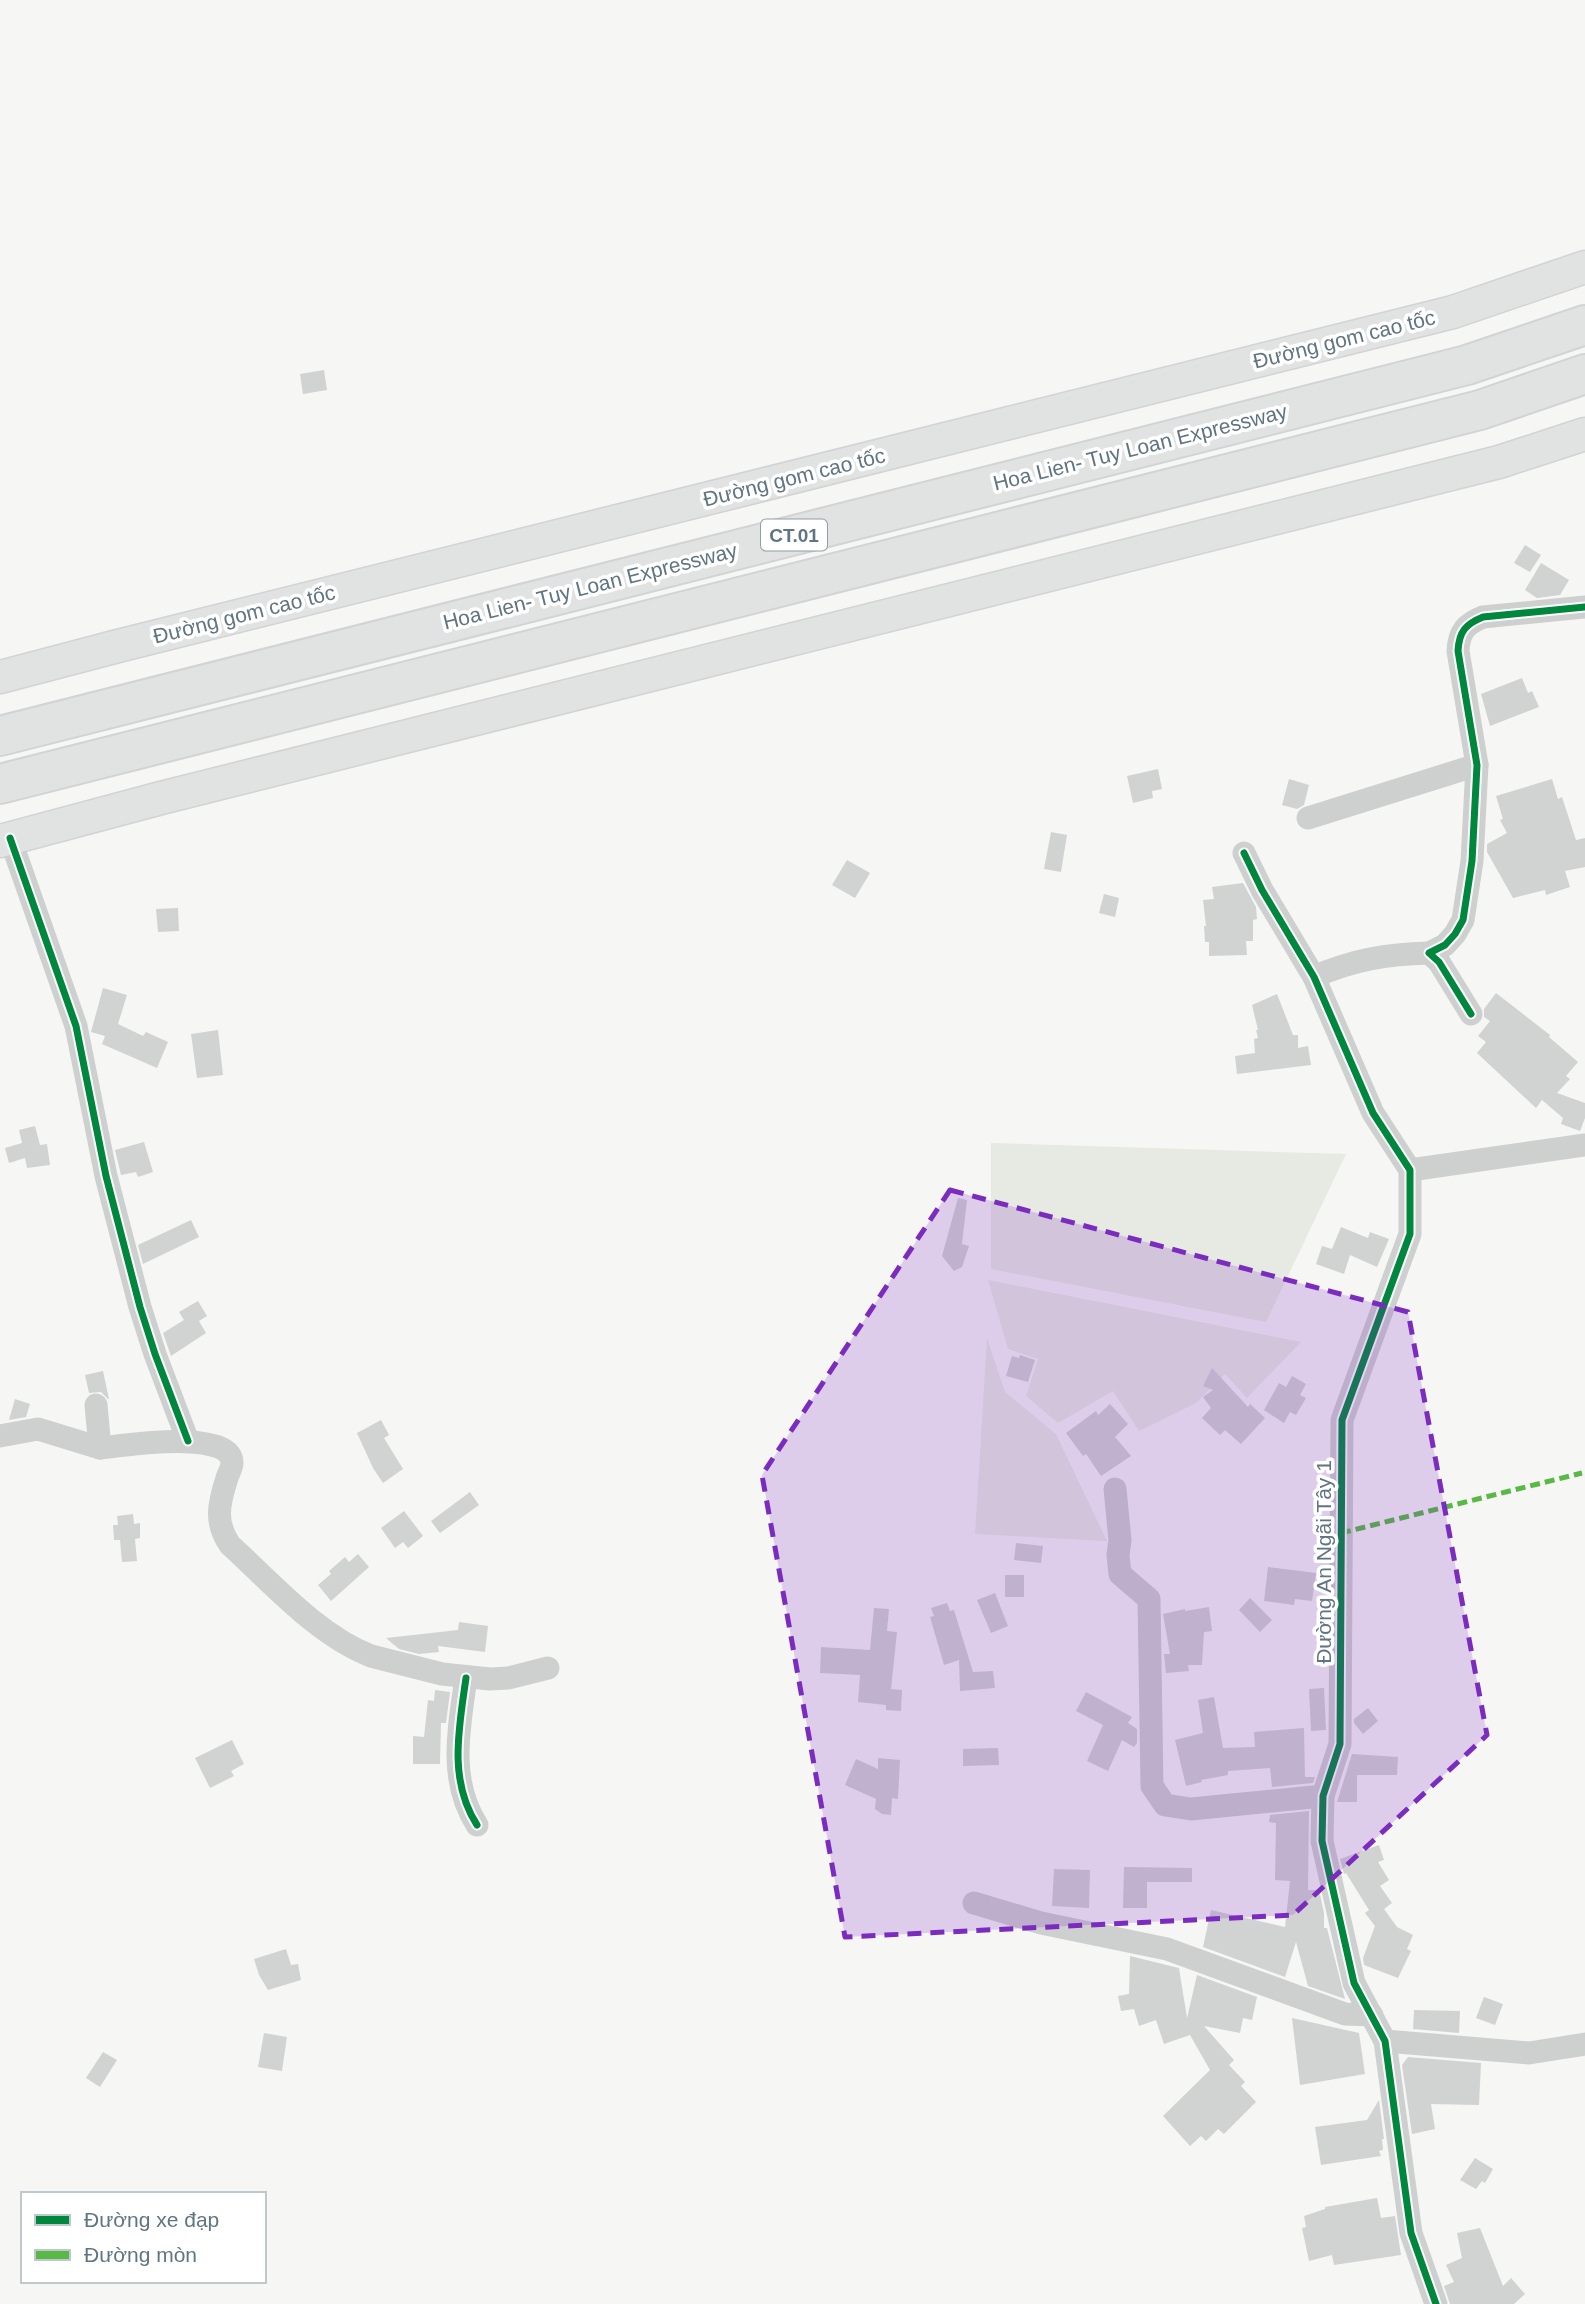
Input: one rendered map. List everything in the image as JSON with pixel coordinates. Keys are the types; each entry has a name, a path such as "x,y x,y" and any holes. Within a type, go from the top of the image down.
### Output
{"highway":[{"name":"Hoa Lien- Tuy Loan Expressway","path":"0,736 1454,368 1585,325"},
{"name":"CT.01","path":"0,784 1480,410 1585,374"}],"main road":[{"name":"Đường gom cao tốc","path":"0,677 1453,312 1585,267"},
{"path":"5,839 1485,466 1585,434"}],"street":[{"path":"1314,977 1367,958 1429,953 1445,945 1455,934 1463,920 1472,861 1477,765 1458,639 1470,622 1483,617 1585,607"},
{"path":"1308,818 1477,765"},
{"path":"5,839 76,1026 106,1175 139,1307 188,1441"},
{"path":"1244,853 1262,890 1314,977 1373,1113 1410,1170 1585,1145"},
{"path":"1429,953 1439,962 1471,1014"},
{"name":"Đường An Ngãi Tây 1","path":"1410,1170 1410,1234 1342,1420 1340,1744 1323,1796 1322,1841 1354,1983 1385,2041 1411,2233 1436,2304"},
{"path":"96,1405 100,1448"},
{"path":"0,1436 38,1429 100,1448 188,1441 214,1446 227,1453 232,1463 218,1509 223,1535 230,1545 343,1643 364,1653 466,1678 508,1678 548,1668"},
{"path":"1115,1489 1120,1574 1149,1599 1152,1786 1165,1805 1191,1809 1323,1796"},
{"path":"466,1678 460,1720 459,1779 465,1804 477,1825"},
{"path":"974,1903 1041,1923 1167,1949 1345,2014 1372,2015"},
{"path":"1385,2041 1529,2053 1585,2044"}],"highlighted area":[{"path":"950,1190 1408,1312 1487,1735 1293,1915 845,1937 762,1475"}],"shaded area":[{"path":"991,1143 1346,1154 1266,1322 991,1269"},
{"path":"988,1280 1301,1342 1247,1398 1225,1374 1196,1403 1139,1431 1113,1391 1058,1423 1026,1396 1038,1359 1008,1349"},
{"path":"987,1338 1005,1392 1056,1434 1107,1541 975,1534"}],"building":[{"path":"324,370 327,390 303,394 300,374"},
{"path":"1525,545 1541,555 1530,572 1514,563"},
{"path":"1541,563 1569,580 1560,595 1537,598 1525,590"},
{"path":"1522,678 1528,693 1532,691 1539,707 1490,726 1481,694"},
{"path":"1158,769 1162,789 1152,791 1153,798 1133,803 1127,776"},
{"path":"1289,779 1309,785 1304,805 1297,809 1282,805"},
{"path":"1552,779 1558,799 1562,797 1576,840 1585,838 1585,867 1565,871 1570,887 1546,895 1545,890 1513,898 1487,852 1487,844 1507,833 1500,820 1503,819 1496,796"},
{"path":"1051,832 1067,835 1061,872 1044,869"},
{"path":"847,860 870,873 855,898 832,885"},
{"path":"1243,883 1256,907 1257,919 1253,920 1253,941 1246,941 1247,955 1209,956 1209,942 1205,942 1203,900 1214,899 1212,887"},
{"path":"1104,894 1119,898 1115,917 1099,913"},
{"path":"178,908 179,931 158,932 156,909"},
{"path":"103,988 127,995 118,1024 143,1036 146,1032 168,1042 157,1068 102,1044 105,1036 91,1032"},
{"path":"1496,993 1550,1035 1549,1037 1578,1062 1566,1076 1570,1079 1557,1093 1585,1103 1585,1118 1580,1131 1561,1124 1563,1118 1542,1100 1536,1108 1477,1053 1486,1042 1478,1036 1490,1021 1484,1017 1484,1009"},
{"path":"1277,994 1293,1035 1298,1035 1298,1048 1308,1046 1311,1065 1237,1074 1235,1056 1255,1053 1254,1039 1258,1038 1258,1030 1252,1005"},
{"path":"218,1030 223,1075 197,1078 191,1034"},
{"path":"35,1126 40,1145 47,1144 50,1165 27,1168 25,1158 9,1163 5,1148 22,1143 19,1130"},
{"path":"144,1142 153,1172 138,1177 136,1172 121,1175 115,1150"},
{"path":"958,1198 967,1200 962,1244 969,1246 962,1267 954,1271 942,1256"},
{"path":"191,1220 199,1237 143,1264 138,1245"},
{"path":"1341,1227 1368,1238 1370,1232 1389,1239 1377,1267 1350,1255 1344,1274 1316,1264 1322,1246 1332,1249"},
{"path":"198,1301 207,1316 199,1321 206,1333 171,1356 163,1333 184,1320 179,1312"},
{"path":"1020,1355 1035,1360 1028,1382 1006,1376 1012,1356 1019,1358"},
{"path":"1212,1368 1248,1407 1250,1404 1265,1418 1241,1444 1225,1430 1220,1435 1202,1418 1211,1408 1203,1397 1213,1390 1203,1386"},
{"path":"103,1371 109,1399 101,1392 89,1393 85,1375"},
{"path":"1292,1376 1306,1384 1300,1395 1306,1398 1296,1415 1290,1412 1284,1423 1264,1410 1279,1383 1286,1387"},
{"path":"15,1399 30,1404 26,1417 9,1420"},
{"path":"1110,1404 1128,1424 1115,1437 1131,1456 1101,1476 1086,1454 1083,1456 1066,1433 1096,1411 1098,1415"},
{"path":"381,1420 389,1435 384,1438 403,1469 383,1483 357,1433"},
{"path":"470,1492 479,1505 440,1533 431,1521"},
{"path":"404,1511 423,1536 408,1548 403,1542 395,1548 381,1528"},
{"path":"133,1514 134,1524 140,1523 140,1538 135,1539 137,1561 122,1562 120,1540 114,1540 113,1525 118,1525 117,1516"},
{"path":"1016,1543 1043,1546 1041,1563 1014,1560"},
{"path":"358,1554 369,1567 331,1601 318,1585 345,1557 349,1562"},
{"path":"1268,1567 1316,1573 1312,1601 1295,1599 1294,1605 1264,1601"},
{"path":"1005,1575 1024,1575 1024,1597 1005,1597"},
{"path":"995,1593 1008,1626 991,1633 977,1600"},
{"path":"1250,1598 1272,1620 1260,1632 1239,1610"},
{"path":"947,1603 950,1611 954,1610 973,1672 993,1671 995,1688 960,1691 959,1660 944,1665 930,1617 934,1616 931,1608"},
{"path":"1209,1607 1212,1631 1204,1632 1202,1665 1188,1665 1189,1671 1166,1673 1164,1654 1170,1654 1163,1614"},
{"path":"874,1608 889,1609 887,1631 897,1632 891,1689 902,1690 901,1711 886,1710 886,1705 858,1702 860,1675 820,1673 821,1647 870,1650"},
{"path":"459,1622 488,1626 485,1652 438,1646 439,1652 419,1654 399,1649 386,1638 458,1630"},
{"path":"1324,1688 1326,1730 1311,1731 1309,1689"},
{"path":"435,1690 450,1692 446,1723 441,1723 440,1764 413,1764 413,1736 424,1737 428,1700 434,1701"},
{"path":"1086,1692 1132,1717 1128,1723 1137,1729 1137,1743 1134,1747 1122,1740 1108,1771 1087,1761 1103,1725 1076,1711"},
{"path":"1214,1697 1223,1748 1255,1747 1254,1732 1304,1728 1305,1777 1315,1777 1313,1783 1272,1787 1270,1768 1228,1771 1228,1775 1186,1786 1175,1740 1203,1733 1198,1700"},
{"path":"1368,1708 1378,1721 1363,1734 1354,1719"},
{"path":"232,1740 244,1764 231,1771 234,1776 210,1788 195,1758"},
{"path":"998,1748 999,1765 963,1766 963,1749"},
{"path":"1352,1754 1398,1757 1397,1775 1357,1775 1357,1802 1337,1802"},
{"path":"878,1758 900,1760 898,1799 892,1798 891,1815 882,1814 875,1809 876,1799 845,1785 856,1759 878,1769"},
{"path":"1309,1811 1308,1890 1319,1890 1324,1928 1327,1928 1345,1999 1308,1986 1296,1942 1285,1977 1203,1947 1211,1910 1285,1927 1290,1881 1275,1880 1276,1823 1269,1822 1270,1815"},
{"path":"1379,1845 1384,1860 1378,1862 1389,1880 1380,1886 1392,1903 1384,1909 1397,1927 1413,1935 1407,1949 1411,1951 1398,1978 1364,1965 1363,1958 1375,1926 1365,1913 1369,1910 1346,1873 1344,1874 1340,1859"},
{"path":"1124,1867 1192,1868 1192,1882 1147,1882 1147,1908 1123,1908"},
{"path":"1054,1869 1090,1870 1089,1908 1052,1906"},
{"path":"286,1949 291,1965 298,1964 301,1980 268,1990 254,1959"},
{"path":"1130,1956 1179,1968 1187,2018 1197,1975 1257,1997 1252,2020 1243,2018 1240,2033 1204,2026 1234,2060 1229,2065 1245,2082 1241,2086 1256,2102 1224,2134 1218,2129 1206,2141 1201,2136 1190,2146 1163,2116 1210,2070 1190,2035 1164,2044 1156,2020 1139,2026 1134,2009 1121,2011 1118,1996 1129,1994"},
{"path":"1484,1997 1503,2004 1495,2025 1476,2018"},
{"path":"1414,2010 1460,2011 1459,2033 1413,2029"},
{"path":"1292,2018 1359,2033 1365,2074 1300,2085"},
{"path":"264,2033 287,2037 282,2071 258,2067"},
{"path":"103,2052 117,2060 100,2087 86,2078"},
{"path":"1408,2057 1481,2063 1479,2105 1431,2104 1435,2129 1412,2134 1402,2065"},
{"path":"1379,2100 1384,2139 1383,2150 1379,2151 1381,2156 1321,2165 1315,2127 1367,2120"},
{"path":"1475,2158 1493,2169 1485,2183 1482,2181 1476,2189 1460,2180"},
{"path":"1377,2198 1381,2218 1395,2216 1401,2255 1334,2265 1332,2255 1309,2261 1302,2228 1306,2227 1304,2216 1325,2207"},
{"path":"1480,2228 1503,2286 1511,2278 1525,2294 1514,2304 1450,2304 1444,2286 1454,2282 1446,2265 1462,2258 1457,2233"}],"marked path":[{"path":"1341,1533 1582,1473"}],"cycle path":[{"path":"1471,1014 1439,962 1429,953 1445,945 1463,920 1472,861 1477,765 1458,651 1460,638 1472,622 1483,617 1585,607"},
{"path":"10,838 76,1026 106,1176 140,1307 188,1441"},
{"path":"1244,853 1262,890 1314,977 1373,1113 1410,1170 1410,1234 1342,1420 1340,1744 1323,1796 1322,1841 1354,1983 1385,2041 1411,2233 1436,2304"},
{"path":"466,1678 459,1735 459,1772 468,1808 477,1825"}]}
